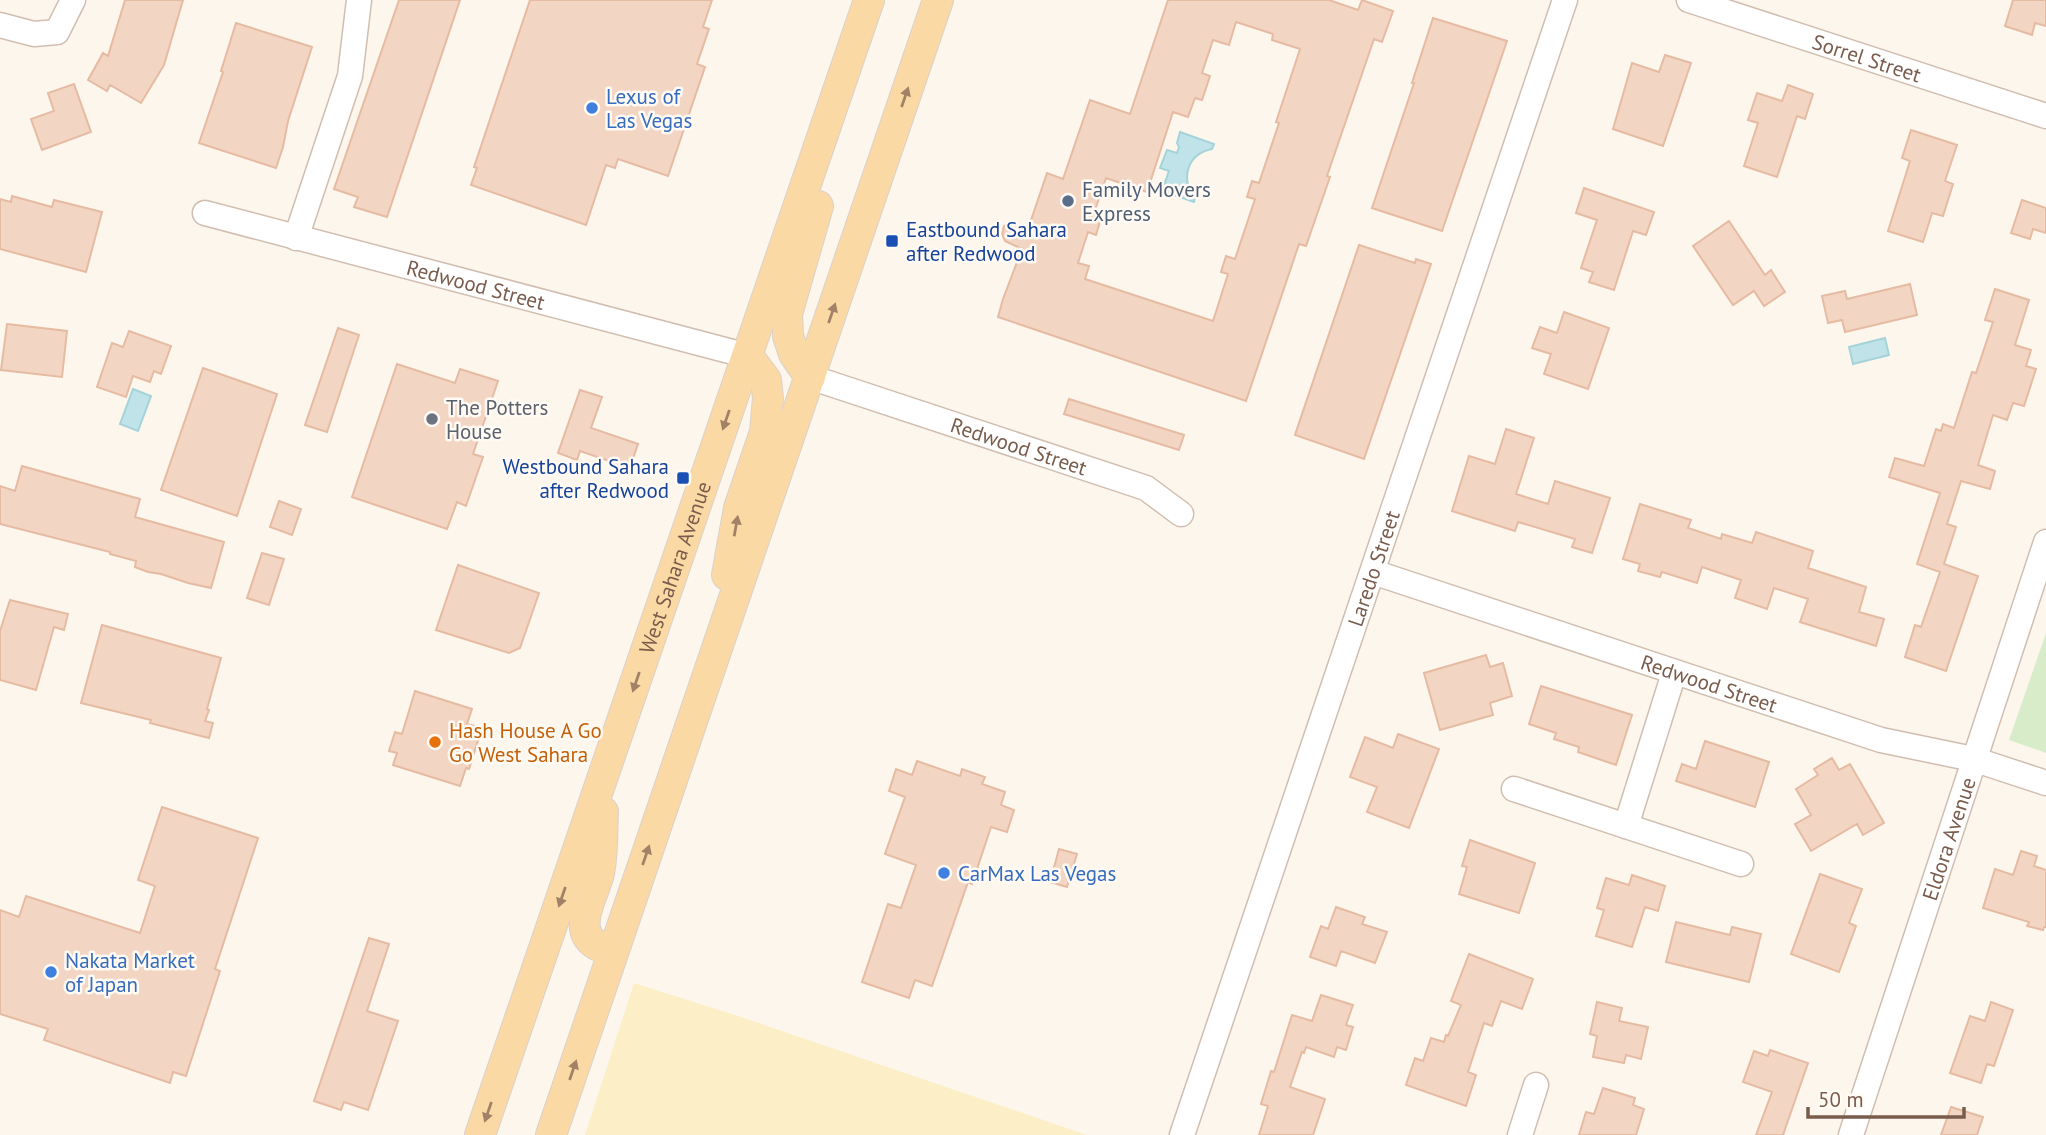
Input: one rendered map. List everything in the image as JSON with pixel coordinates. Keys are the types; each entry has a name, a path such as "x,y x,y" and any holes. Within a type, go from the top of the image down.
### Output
{"main road":[{"name":"West Sahara Avenue","path":"480,1135 869,0"},
{"path":"551,1135 938,0"},
{"path":"810,377 794,354 788,336 787,314 822,188 819,149"},
{"path":"711,666 739,508 765,432 768,398 766,380 748,356"},
{"path":"604,776 600,872 584,918 589,937 597,945 614,949"}],"street":[{"path":"0,25 34,34 57,32 72,0"},
{"path":"296,238 350,76 359,0"},
{"name":"Laredo Street","path":"1182,1135 1565,0"},
{"name":"Sorrel Street","path":"1689,0 2046,116"},
{"name":"Redwood Street","path":"205,213 748,356"},
{"name":"Redwood Street","path":"810,377 1146,488 1181,514"},
{"name":"Eldora Avenue","path":"1850,1135 2046,542"},
{"name":"Redwood Street","path":"1373,572 1881,740 1973,760 2046,783"},
{"path":"1626,826 1674,673"},
{"path":"1514,789 1741,864"},
{"path":"1520,1135 1536,1085"}],"green space":[{"path":"2046,633 2046,753 2009,740"}],"sand":[{"path":"634,983 738,1016 1087,1135 585,1135"}],"water":[{"path":"1180,132 1214,144 1212,149 1197,156 1189,168 1188,183 1195,198 1194,202 1162,191 1169,171 1160,168 1167,150 1177,153"},
{"path":"1885,338 1889,355 1853,364 1849,347"},
{"path":"133,389 151,396 138,431 120,424"}],"building":[{"path":"125,0 183,0 164,65 141,103 110,85 107,91 88,80 103,53 108,56"},
{"path":"399,0 460,0 387,217 354,207 358,197 334,189"},
{"name":"Lexus of Las Vegas","path":"530,0 712,0 703,27 709,29 697,64 705,67 668,176 618,159 615,168 606,165 586,225 471,185 477,168 474,167"},
{"name":"Family Movers Express","path":"1168,0 1329,0 1358,10 1362,0 1393,11 1382,42 1374,39 1306,246 1299,244 1246,401 998,317 1022,249 1005,241 1002,234 1004,226 1011,223 1028,229 1047,173 1063,179 1090,100 1130,114","holes":["1236,22 1273,34 1272,40 1300,49 1259,183 1252,181 1247,197 1255,199 1235,259 1226,256 1221,272 1228,274 1213,321 1085,279 1089,266 1078,263 1088,232 1096,235 1103,212 1095,210 1106,178 1147,192 1173,112 1188,117 1195,98 1202,100 1210,76 1202,73 1213,40 1229,45"]},
{"path":"2013,0 2046,0 2046,26 2035,23 2032,35 2005,26"},
{"path":"1433,18 1507,41 1442,231 1372,208"},
{"path":"236,23 312,47 276,168 199,143"},
{"path":"1665,55 1691,63 1663,146 1613,129 1632,63 1659,72"},
{"path":"74,84 91,132 42,150 31,119 54,111 48,93"},
{"path":"1788,85 1813,94 1805,119 1797,116 1777,177 1744,166 1758,123 1748,120 1757,93 1782,101"},
{"path":"1911,130 1957,145 1945,181 1953,184 1943,216 1932,213 1923,242 1888,231 1910,161 1902,158"},
{"path":"1584,188 1654,212 1646,235 1633,231 1614,290 1589,282 1593,272 1581,268 1597,220 1576,213"},
{"path":"12,196 52,207 54,200 102,212 86,272 0,249 0,199 11,202"},
{"path":"2022,200 2046,208 2046,233 2033,229 2030,239 2011,233"},
{"path":"1729,221 1765,275 1771,270 1785,292 1764,306 1754,291 1733,305 1693,246"},
{"path":"1359,245 1415,263 1416,259 1431,264 1364,459 1295,435"},
{"path":"1910,284 1917,315 1845,332 1842,320 1828,323 1822,296 1845,291 1847,299"},
{"path":"1995,289 2029,300 2015,345 2031,350 2026,366 2036,369 2024,406 2013,403 2007,420 1993,415 1978,465 1995,471 1990,489 1961,481 1947,524 1956,527 1944,564 1978,576 1946,671 1905,657 1915,625 1921,627 1940,572 1917,564 1940,493 1889,477 1895,458 1924,466 1936,429 1941,431 1943,424 1954,428 1972,372 1976,373 1993,322 1985,320"},
{"path":"1564,312 1609,328 1588,389 1544,374 1551,354 1532,348 1540,327 1557,333"},
{"path":"7,324 67,331 62,377 1,370"},
{"path":"338,328 359,335 327,432 305,425"},
{"path":"129,331 171,346 161,374 154,371 150,382 133,376 126,397 97,387 112,343 123,347"},
{"name":"The Potters House","path":"397,364 455,383 460,369 498,381 473,454 483,457 466,506 457,502 447,529 352,497"},
{"path":"203,368 277,394 237,516 161,490"},
{"path":"580,390 602,397 591,428 638,444 630,468 580,451 577,460 558,453"},
{"path":"1069,399 1184,435 1179,450 1064,414"},
{"path":"1506,429 1534,438 1516,494 1548,504 1555,481 1610,498 1592,553 1572,547 1575,539 1518,522 1515,531 1452,511 1469,456 1495,464"},
{"path":"22,466 140,499 135,517 224,542 211,588 148,572 135,567 136,561 110,552 0,524 0,486 15,491"},
{"path":"279,501 301,509 292,535 270,527"},
{"path":"1640,504 1691,520 1688,528 1721,539 1722,534 1752,543 1756,532 1813,551 1808,568 1866,587 1859,612 1884,619 1876,646 1800,622 1808,599 1774,588 1767,609 1735,598 1741,580 1702,567 1697,583 1662,572 1660,577 1638,571 1640,564 1623,559"},
{"path":"262,553 284,559 269,605 247,598"},
{"path":"458,565 539,593 520,648 509,653 436,630"},
{"path":"10,600 68,614 64,630 54,627 36,690 0,680 0,631"},
{"path":"102,625 221,658 205,721 213,723 209,738 81,703"},
{"path":"1486,655 1490,667 1503,663 1512,696 1490,703 1493,715 1440,730 1424,673"},
{"path":"1541,686 1632,715 1616,765 1578,752 1579,747 1554,739 1556,733 1529,724"},
{"name":"Hash House A Go Go West Sahara","path":"415,691 472,709 467,724 482,728 469,769 466,768 460,786 393,765 397,753 389,751 395,732 402,734"},
{"path":"1398,734 1439,749 1409,828 1367,812 1377,787 1350,777 1365,737 1393,748"},
{"path":"1705,741 1769,762 1755,807 1676,781 1682,764 1696,769"},
{"path":"1832,758 1839,770 1850,764 1884,823 1863,835 1857,824 1811,851 1795,824 1811,815 1796,789 1818,775 1814,769"},
{"name":"CarMax Las Vegas","path":"917,761 960,776 962,769 985,777 982,784 1005,792 1001,805 1014,810 1007,832 991,827 972,884 968,882 932,986 915,980 909,998 862,982 888,904 901,908 916,865 885,854 905,797 889,791 896,769 912,775"},
{"path":"162,807 258,838 215,969 220,971 186,1076 173,1072 170,1083 44,1040 48,1029 0,1014 0,910 19,917 26,896 140,933 155,886 138,880"},
{"path":"1470,840 1535,863 1519,913 1459,894 1467,867 1462,866"},
{"path":"1059,849 1077,854 1067,887 1050,882"},
{"path":"2021,851 2037,856 2034,866 2046,870 2046,927 2043,930 2027,926 2029,922 1983,908 1995,869 2013,875"},
{"path":"1820,874 1862,889 1849,923 1856,926 1839,972 1791,954"},
{"path":"1632,875 1665,886 1658,911 1645,907 1632,947 1596,936 1604,910 1597,908 1606,878 1629,885"},
{"path":"1336,907 1365,917 1362,924 1387,932 1375,963 1341,951 1336,966 1310,957 1321,926 1328,929"},
{"path":"1676,922 1730,935 1732,927 1761,934 1749,982 1666,962"},
{"path":"369,938 389,944 367,1011 398,1021 368,1110 344,1102 341,1110 314,1101"},
{"path":"1469,954 1533,979 1522,1009 1501,1001 1492,1026 1484,1023 1468,1072 1476,1075 1466,1106 1406,1085 1415,1058 1423,1061 1431,1038 1444,1042 1446,1035 1448,1036 1461,1005 1451,1001"},
{"path":"1321,995 1353,1005 1346,1025 1353,1027 1346,1050 1337,1047 1334,1057 1306,1047 1304,1053 1302,1052 1290,1087 1325,1099 1313,1135 1259,1135 1268,1106 1261,1104 1292,1015 1312,1021"},
{"path":"1597,1002 1622,1008 1619,1021 1648,1027 1641,1059 1626,1055 1624,1063 1593,1057 1597,1036 1590,1034"},
{"path":"1991,1002 2013,1010 1994,1066 1987,1064 1981,1083 1950,1073 1970,1016 1985,1021"},
{"path":"1770,1050 1808,1063 1783,1135 1756,1135 1772,1092 1743,1082 1754,1051 1768,1056"},
{"path":"1603,1088 1635,1098 1633,1105 1644,1109 1636,1135 1579,1135 1586,1112 1594,1114"},
{"path":"1951,1107 1983,1117 1977,1135 1941,1135"}],"place":[{"name":"Lexus of Las Vegas","path":"592,108"},
{"name":"Family Movers Express","path":"1068,201"},
{"name":"Eastbound Sahara after Redwood","path":"892,241"},
{"name":"The Potters House","path":"432,419"},
{"name":"Westbound Sahara after Redwood","path":"683,478"},
{"name":"Hash House A Go Go West Sahara","path":"435,742"},
{"name":"CarMax Las Vegas","path":"944,873"},
{"name":"Nakata Market of Japan","path":"51,972"}]}
